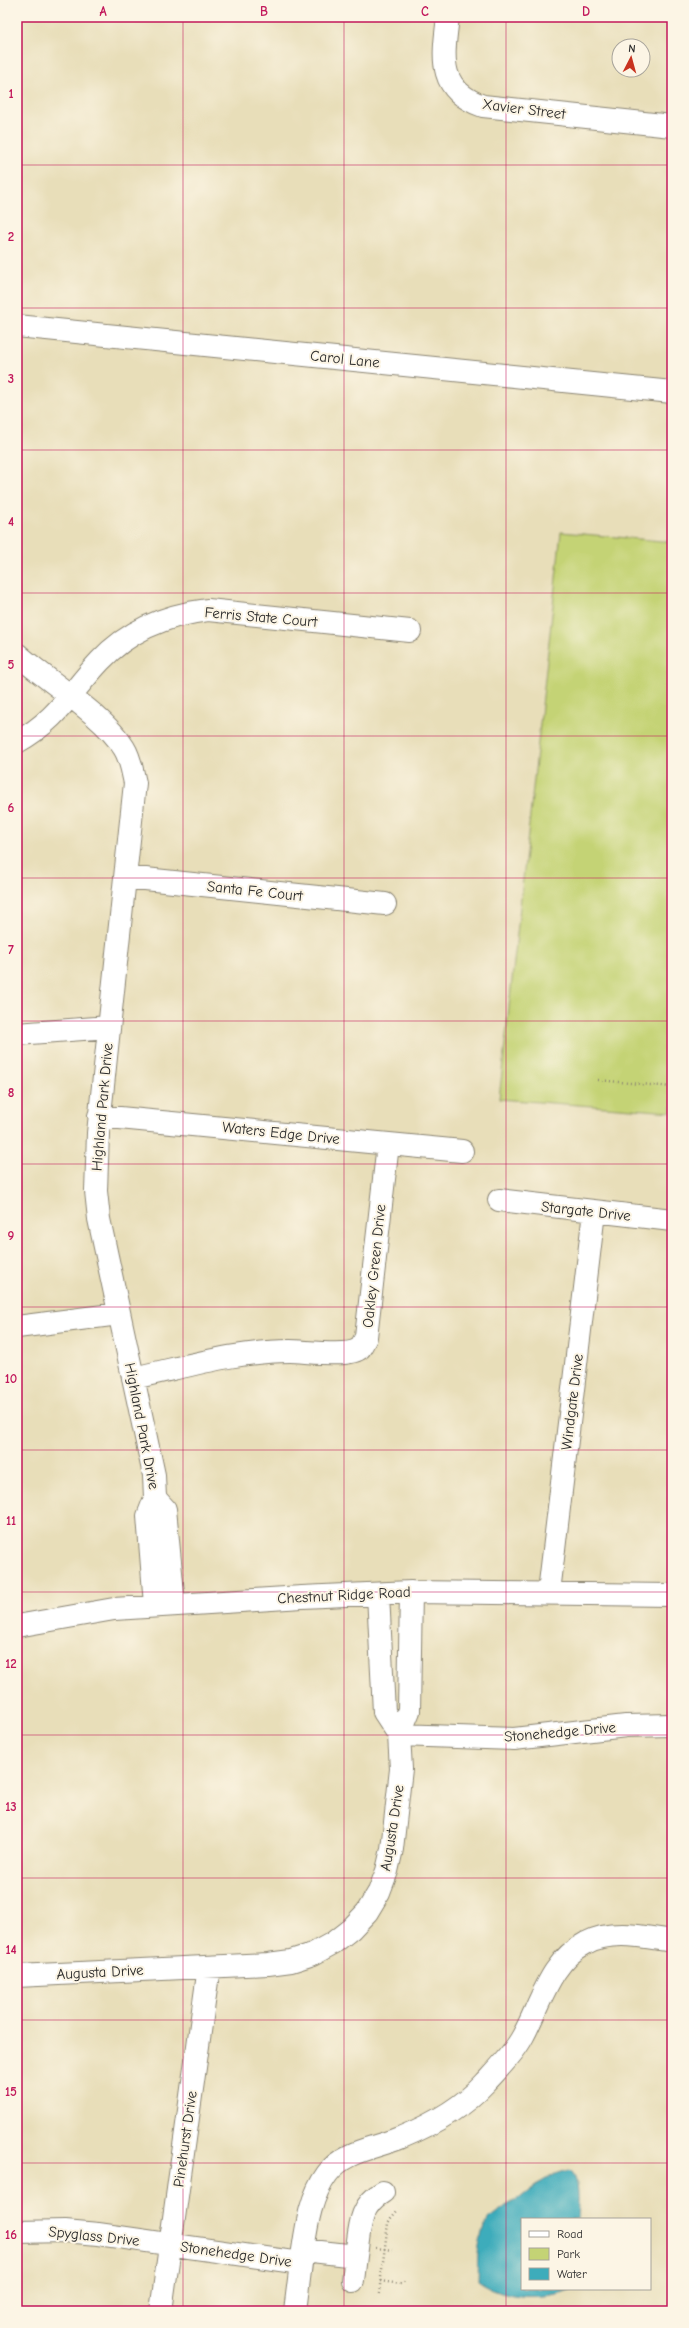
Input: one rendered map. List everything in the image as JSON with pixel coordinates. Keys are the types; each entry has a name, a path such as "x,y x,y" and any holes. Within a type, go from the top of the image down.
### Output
{"street":[{"name":"Xavier Street","path":"448,17 444,52 446,74 460,95 471,102 483,106 672,126"},
{"name":"Carol Lane","path":"17,326 672,392"},
{"name":"Ferris State Court","path":"17,742 33,733 56,714 71,698 99,662 117,644 138,630 183,613 208,610 410,631"},
{"name":"Highland Park Drive","path":"17,654 112,732 125,749 135,783 126,878 99,1116 96,1191 100,1219 119,1314 154,1475 155,1498 148,1516 165,1604"},
{"name":"Santa Fe Court","path":"126,878 385,904"},
{"path":"17,1034 109,1027"},
{"name":"Waters Edge Drive","path":"99,1116 462,1151"},
{"name":"Oakley Green Drive","path":"133,1378 244,1353 291,1351 335,1353 354,1351 360,1348 366,1337 388,1144"},
{"name":"Stargate Drive","path":"499,1200 672,1220"},
{"name":"Windgate Drive","path":"550,1592 594,1212"},
{"path":"17,1327 119,1314"},
{"name":"Chestnut Ridge Road","path":"17,1626 114,1609 165,1604 411,1592 550,1592 672,1595"},
{"name":"Augusta Drive","path":"17,1976 268,1964 291,1961 313,1954 333,1943 351,1929 366,1912 379,1892 388,1871 392,1849 401,1769 399,1735 409,1711 411,1592"},
{"path":"378,1594 384,1712 399,1735"},
{"name":"Stonehedge Drive","path":"399,1735 514,1739 626,1726 672,1725"},
{"path":"356,2256 302,2257 308,2218 317,2191 328,2173 342,2160 359,2151 400,2138 427,2126 484,2084 522,2037 555,1971 568,1954 586,1942 605,1936 624,1935 672,1941"},
{"name":"Pinehurst Drive","path":"161,2311 209,1967"},
{"path":"353,2281 363,2211 372,2198 383,2192"},
{"name":"Spyglass Drive","path":"17,2232 65,2231 171,2244"},
{"name":"Stonehedge Drive","path":"171,2244 302,2257 295,2311"}],"path":[{"path":"598,1080 672,1087"},
{"path":"379,2293 388,2224 397,2211"},
{"path":"384,2249 392,2250"},
{"path":"380,2281 401,2284 405,2281"}],"green space":[{"path":"561,532 672,542 672,1112 499,1099"}],"water":[{"path":"570,2171 576,2180 578,2200 577,2218 521,2218 521,2290 569,2290 548,2295 523,2296 499,2291 477,2280 480,2238 487,2222 498,2211 517,2200 549,2177 562,2172"}]}
